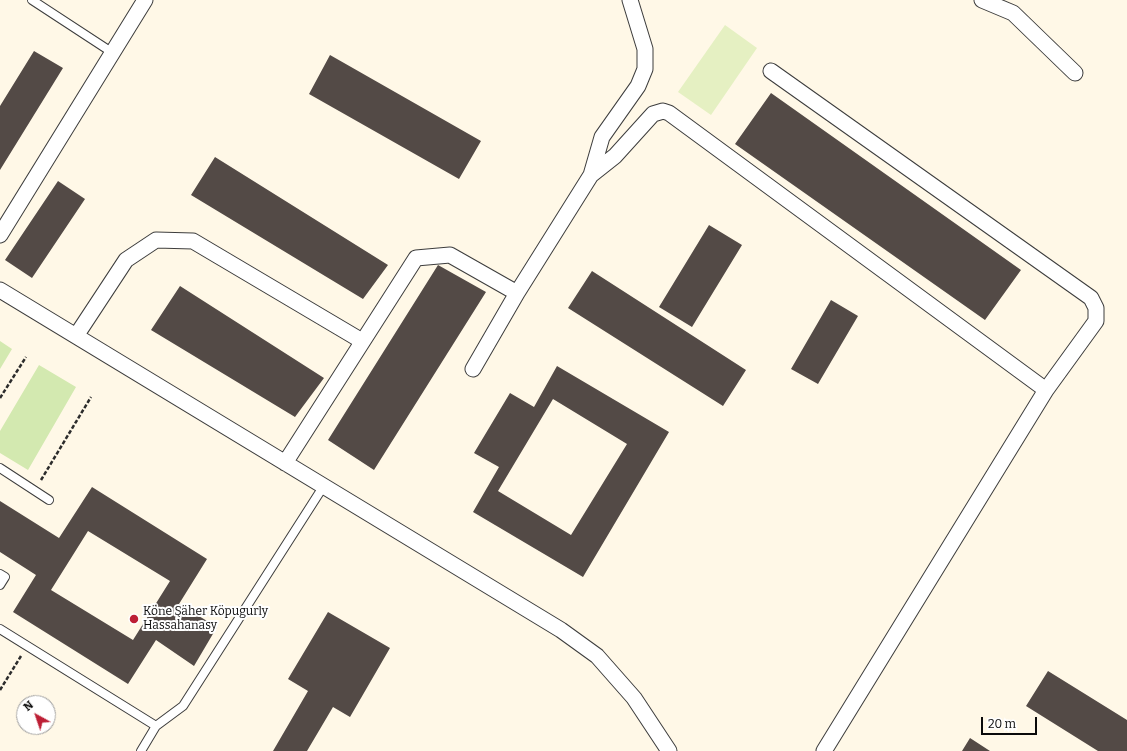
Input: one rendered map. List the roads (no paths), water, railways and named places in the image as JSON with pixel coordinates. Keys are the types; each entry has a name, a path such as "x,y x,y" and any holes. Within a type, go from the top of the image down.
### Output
{"street":[{"path":"0,235 145,0"},
{"path":"473,369 517,293 592,175 602,137 638,86 645,69 645,49 630,0"},
{"path":"982,0 1013,13 1075,73"},
{"path":"771,71 1091,298 1096,308 1096,321 1046,390 824,751"},
{"path":"592,175 615,156 653,114 663,111 669,113 1046,390"},
{"path":"76,336 126,260 156,240 193,241 362,341"},
{"path":"285,463 416,258 450,255 517,293"},
{"path":"0,290 323,487 562,630 596,656 634,698 669,751"}],"lane":[{"path":"32,0 114,52"},
{"path":"0,468 49,500"},
{"path":"141,751 156,726 183,706 323,487"},
{"path":"0,574 4,577 0,585"},
{"path":"0,629 156,726"}],"place":[{"name":"Köne Şäher Köpugurly Hassahanasy","path":"134,619"}]}
